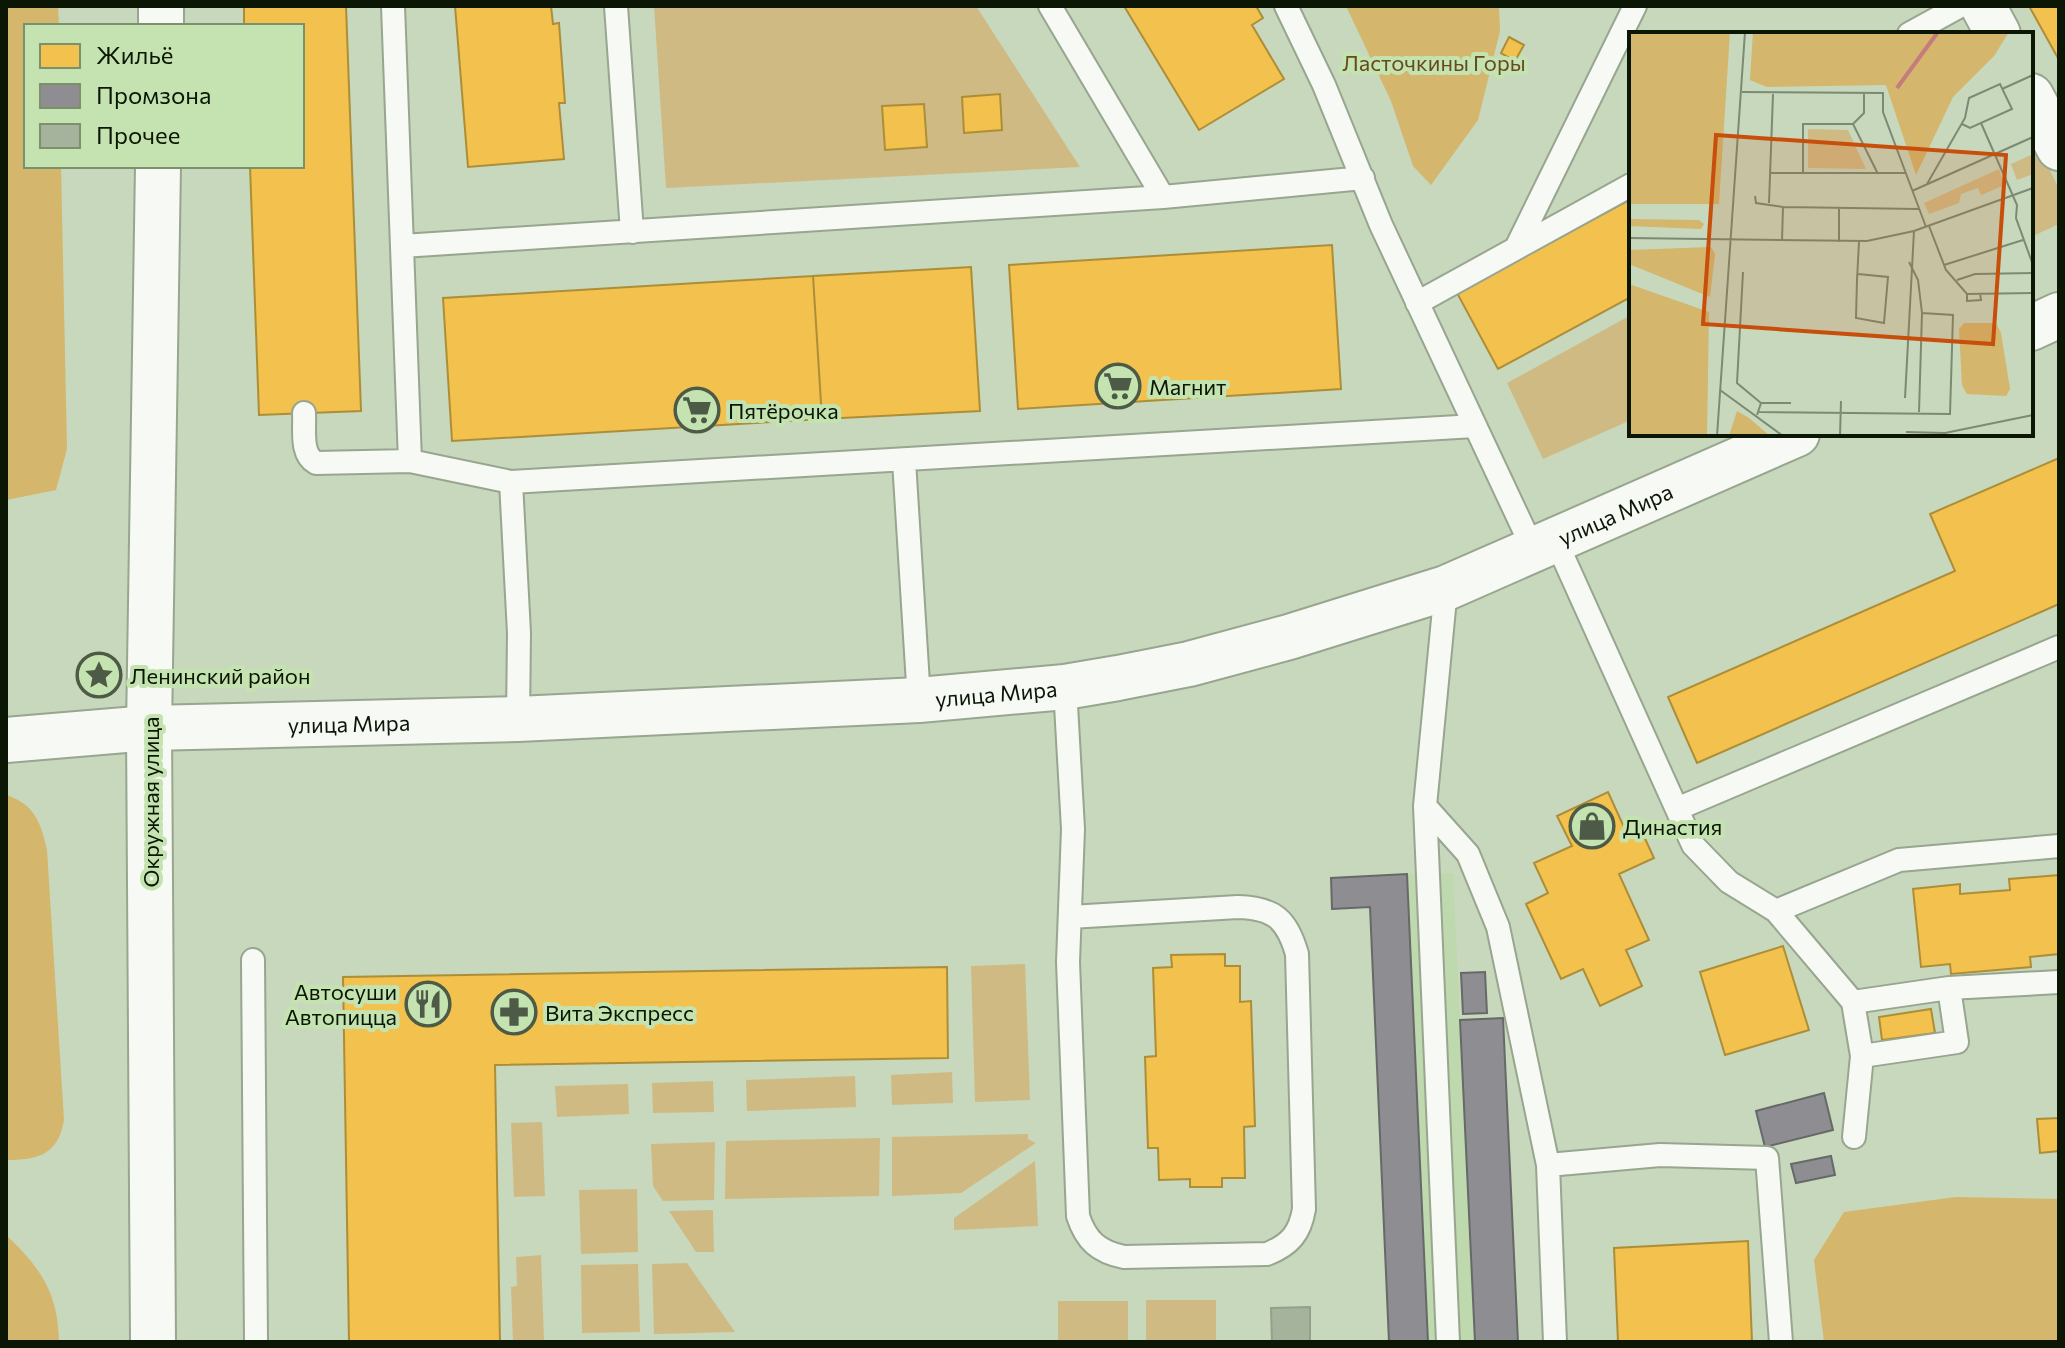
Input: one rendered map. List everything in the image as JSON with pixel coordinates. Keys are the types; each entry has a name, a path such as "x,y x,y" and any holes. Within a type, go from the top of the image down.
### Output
{"main road":[{"path":"1983,6 1997,32"},
{"path":"2033,100 2059,148"},
{"name":"Окружная улица","path":"153,1342 149,728 158,168"},
{"path":"2033,327 2059,315"},
{"name":"улица Мира","path":"6,740 149,728 518,719 919,700 1065,687 1189,664 1446,588 1792,436"}],"lane":[{"path":"393,6 410,461"},
{"path":"616,6 632,232"},
{"path":"1050,6 1163,197"},
{"path":"1286,6 1324,85 1381,225 1475,426 1544,544 1679,808 1693,845 1729,882 1776,911 1853,1002 1862,1056 1854,1137"},
{"path":"1516,248 1635,6"},
{"path":"1913,32 1960,6"},
{"path":"402,246 1163,197 1363,178"},
{"path":"1417,303 1629,186"},
{"path":"304,413 305,450 311,461 316,463 410,461 511,482 1475,426"},
{"path":"904,461 919,700"},
{"path":"511,482 519,633 518,719"},
{"path":"1446,588 1425,806 1448,1342"},
{"path":"1679,808 2059,647"},
{"path":"1065,687 1073,829 1068,962 1078,1216 1083,1232 1093,1244 1108,1254 1124,1257 1267,1254 1280,1249 1293,1239 1302,1223 1304,1209 1297,954 1284,923 1271,912 1247,907 1070,917"},
{"path":"1425,806 1468,854 1498,927 1548,1165 1555,1342"},
{"path":"1776,911 1899,860 2059,846"},
{"path":"253,960 256,1342"},
{"path":"1853,1002 1949,988 2059,982"},
{"path":"1862,1056 1957,1042 1949,988"},
{"path":"1548,1165 1660,1155 1767,1158 1781,1342"}],"shaded area":[{"path":"654,6 976,6 1080,167 666,188"},
{"path":"2033,135 2059,189 2059,224 2033,236"},
{"path":"1629,316 1629,421 1543,459 1507,383"},
{"path":"1453,873 1460,1020 1503,1018 1518,1342 1389,1342 1370,907 1332,909 1331,878"},
{"path":"1025,964 1030,1100 975,1102 971,966"},
{"path":"952,1072 953,1103 892,1105 891,1075"},
{"path":"855,1076 856,1107 747,1111 746,1080"},
{"path":"713,1081 714,1112 653,1113 652,1083"},
{"path":"628,1084 629,1114 557,1117 555,1086"},
{"path":"542,1122 545,1196 514,1197 511,1123"},
{"path":"1028,1134 1028,1139 1036,1143 961,1193 892,1196 892,1137"},
{"path":"880,1138 879,1196 725,1199 726,1141"},
{"path":"715,1142 714,1200 663,1201 653,1186 651,1144"},
{"path":"1035,1161 1038,1226 954,1230 954,1218"},
{"path":"637,1189 638,1252 581,1254 579,1190"},
{"path":"713,1210 714,1252 696,1252 669,1211"},
{"path":"541,1255 544,1342 513,1342 511,1287 517,1286 516,1257"},
{"path":"687,1263 735,1332 654,1334 652,1264"},
{"path":"638,1264 640,1332 582,1333 581,1265"},
{"path":"1146,1300 1216,1300 1216,1342 1146,1342"},
{"path":"1058,1301 1128,1301 1128,1342 1058,1342"}],"green space":[{"path":"6,6 58,6 59,24 24,24 24,168 61,168 67,449 56,490 6,500"},
{"name":"Ласточкины Горы","path":"1346,6 1499,6 1500,31 1478,120 1431,185 1413,166 1391,101"},
{"path":"6,795 23,803 35,815 47,850 64,1120 57,1141 45,1153 28,1159 6,1160"},
{"path":"1956,1197 2059,1199 2059,1342 1824,1342 1814,1260 1844,1212"},
{"path":"6,1235 45,1282 55,1309 59,1342 6,1342"}],"building: Жильё":[{"path":"244,6 346,6 361,411 259,415 250,168 304,168 304,24 244,24"},
{"path":"455,6 551,6 553,24 559,23 565,103 559,103 564,159 468,167"},
{"path":"1124,6 1256,6 1263,18 1252,25 1284,79 1199,130"},
{"path":"2029,6 2059,6 2059,60"},
{"path":"1509,37 1524,45 1515,61 1501,53"},
{"path":"1000,94 1002,130 964,133 962,97"},
{"path":"924,104 927,147 885,150 882,106"},
{"path":"1629,200 1629,298 1498,369 1457,293"},
{"path":"1332,245 1341,389 1018,409 1009,265"},
{"path":"971,267 980,411 822,419 813,276"},
{"path":"813,276 822,419 452,441 443,298"},
{"path":"2059,458 2059,604 1697,763 1668,697 1955,571 1930,514"},
{"path":"1608,792 1623,825 1636,819 1654,858 1619,874 1649,940 1626,950 1642,986 1600,1006 1583,969 1561,979 1526,904 1548,893 1534,863 1572,846 1557,816"},
{"path":"2059,875 2059,954 2030,957 2031,967 1951,974 1950,964 1921,967 1913,889 1960,884 1960,894 2010,890 2009,879"},
{"path":"1783,946 1809,1030 1725,1055 1700,972"},
{"path":"1225,954 1225,966 1240,966 1240,1002 1251,1001 1255,1126 1244,1127 1245,1178 1222,1178 1222,1187 1190,1187 1190,1179 1159,1180 1158,1148 1148,1148 1145,1057 1156,1056 1153,968 1172,967 1171,955"},
{"path":"947,967 948,1058 495,1065 500,1342 349,1342 343,977"},
{"path":"1931,1009 1935,1033 1882,1040 1879,1017"},
{"path":"2059,1118 2059,1151 2040,1153 2037,1119"},
{"path":"1748,1241 1752,1342 1618,1342 1614,1248"}],"building: Промзона":[{"path":"1407,874 1428,1342 1389,1342 1370,907 1332,909 1331,878"},
{"path":"1485,972 1487,1013 1463,1014 1461,973"},
{"path":"1503,1018 1518,1342 1475,1342 1460,1020"},
{"path":"1824,1093 1833,1130 1765,1147 1756,1111"},
{"path":"1831,1156 1835,1175 1796,1183 1791,1164"}],"building: Прочее":[{"path":"1310,1307 1310,1342 1272,1342 1271,1308"}],"place":[{"name":"Магнит","path":"1118,386"},
{"name":"Пятёрочка","path":"697,410"},
{"name":"Ленинский район","path":"99,675"},
{"name":"Династия","path":"1592,826"},
{"name":"Автосуши Автопицца","path":"428,1004"},
{"name":"Вита Экспресс","path":"514,1012"}]}
